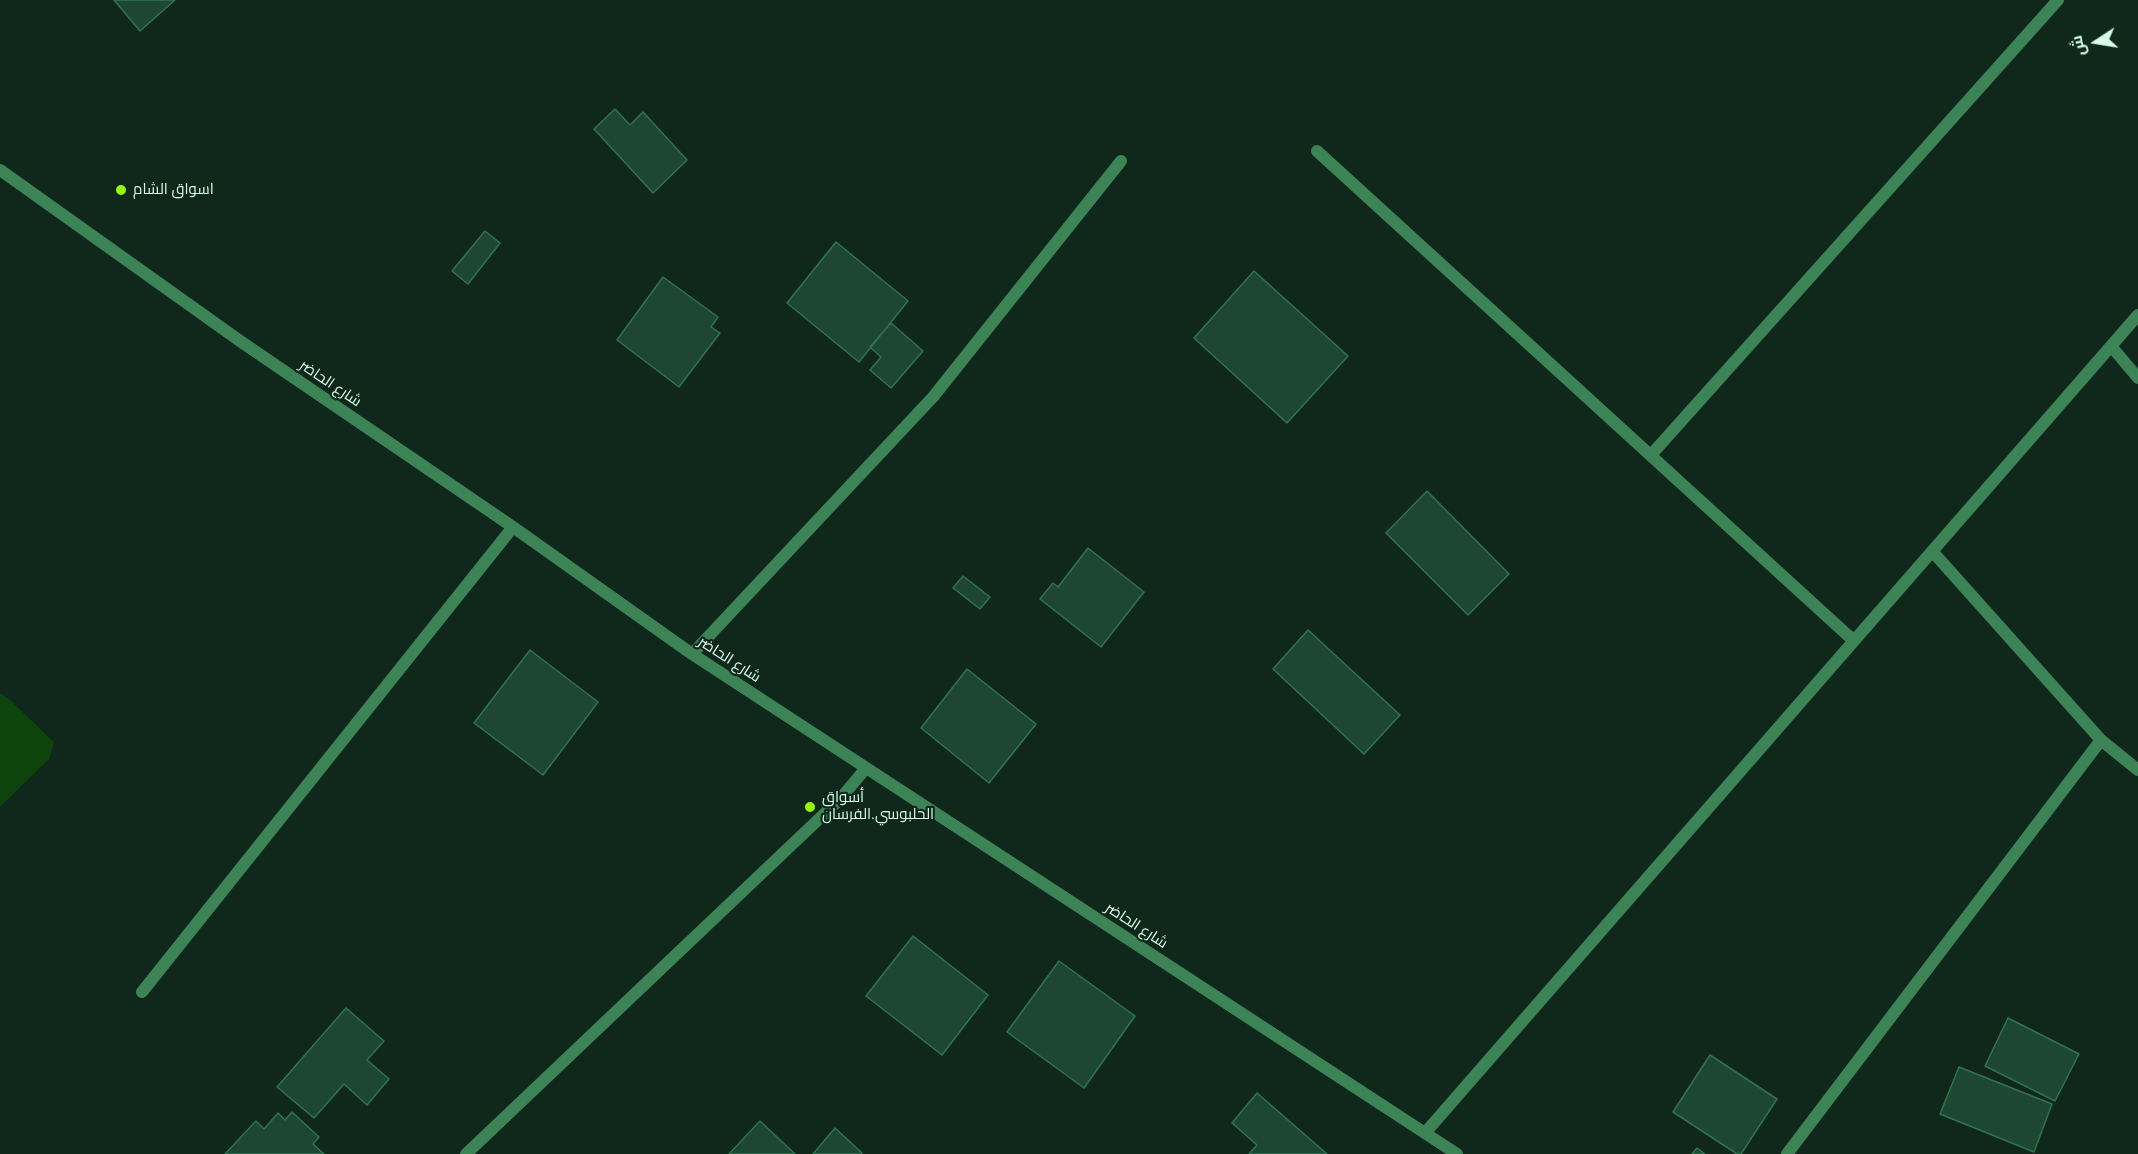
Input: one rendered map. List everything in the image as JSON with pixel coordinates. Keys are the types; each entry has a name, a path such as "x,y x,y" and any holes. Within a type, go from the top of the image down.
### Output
{"street":[{"path":"1651,455 2058,0"},
{"path":"1317,151 1854,641"},
{"path":"693,654 933,397 1121,161"},
{"name":"شارع الحاضر","path":"0,170 240,341 513,527 693,654 1457,1154"},
{"path":"1425,1133 2138,315"},
{"path":"2110,346 2138,378"},
{"path":"142,992 513,527"},
{"path":"1932,551 2102,740 2138,770"},
{"path":"1787,1154 2102,740"},
{"path":"466,1154 832,807 867,768"}],"shaded area":[{"path":"0,693 54,742 49,759 0,807"}],"building":[{"path":"114,0 175,0 140,31"},
{"path":"615,109 630,125 643,112 687,160 653,193 594,129"},
{"path":"485,231 500,243 468,284 452,271"},
{"path":"836,242 908,301 859,362 787,303"},
{"path":"1254,271 1348,356 1287,423 1194,338"},
{"path":"663,277 718,317 711,327 720,333 679,387 617,340"},
{"path":"891,323 923,351 891,388 870,370 881,357 870,347"},
{"path":"1427,491 1509,574 1468,615 1386,533"},
{"path":"1088,548 1144,592 1101,647 1040,599 1053,583 1058,587"},
{"path":"963,576 990,597 980,609 953,588"},
{"path":"1308,630 1400,715 1364,754 1273,669"},
{"path":"530,650 598,702 543,775 474,723"},
{"path":"967,669 1036,724 989,783 921,728"},
{"path":"913,936 988,995 942,1055 866,996"},
{"path":"1059,961 1135,1016 1084,1088 1007,1032"},
{"path":"346,1008 384,1041 367,1060 389,1079 367,1105 344,1084 314,1118 277,1087"},
{"path":"2008,1018 2079,1054 2055,1101 1985,1066"},
{"path":"1710,1055 1777,1099 1741,1154 1737,1154 1673,1112"},
{"path":"1959,1067 2052,1104 2034,1152 1940,1114"},
{"path":"1257,1093 1327,1154 1249,1154 1257,1145 1232,1123"},
{"path":"292,1112 319,1137 313,1144 324,1154 225,1154 256,1121 264,1129 278,1113 285,1120"},
{"path":"760,1121 795,1154 729,1154"},
{"path":"835,1128 862,1153 813,1154"},
{"path":"1697,1148 1705,1154 1692,1154"}],"place":[{"name":"اسواق الشام","path":"121,190"},
{"name":"أسواق الحلبوسي.الفرسان","path":"810,807"}]}
